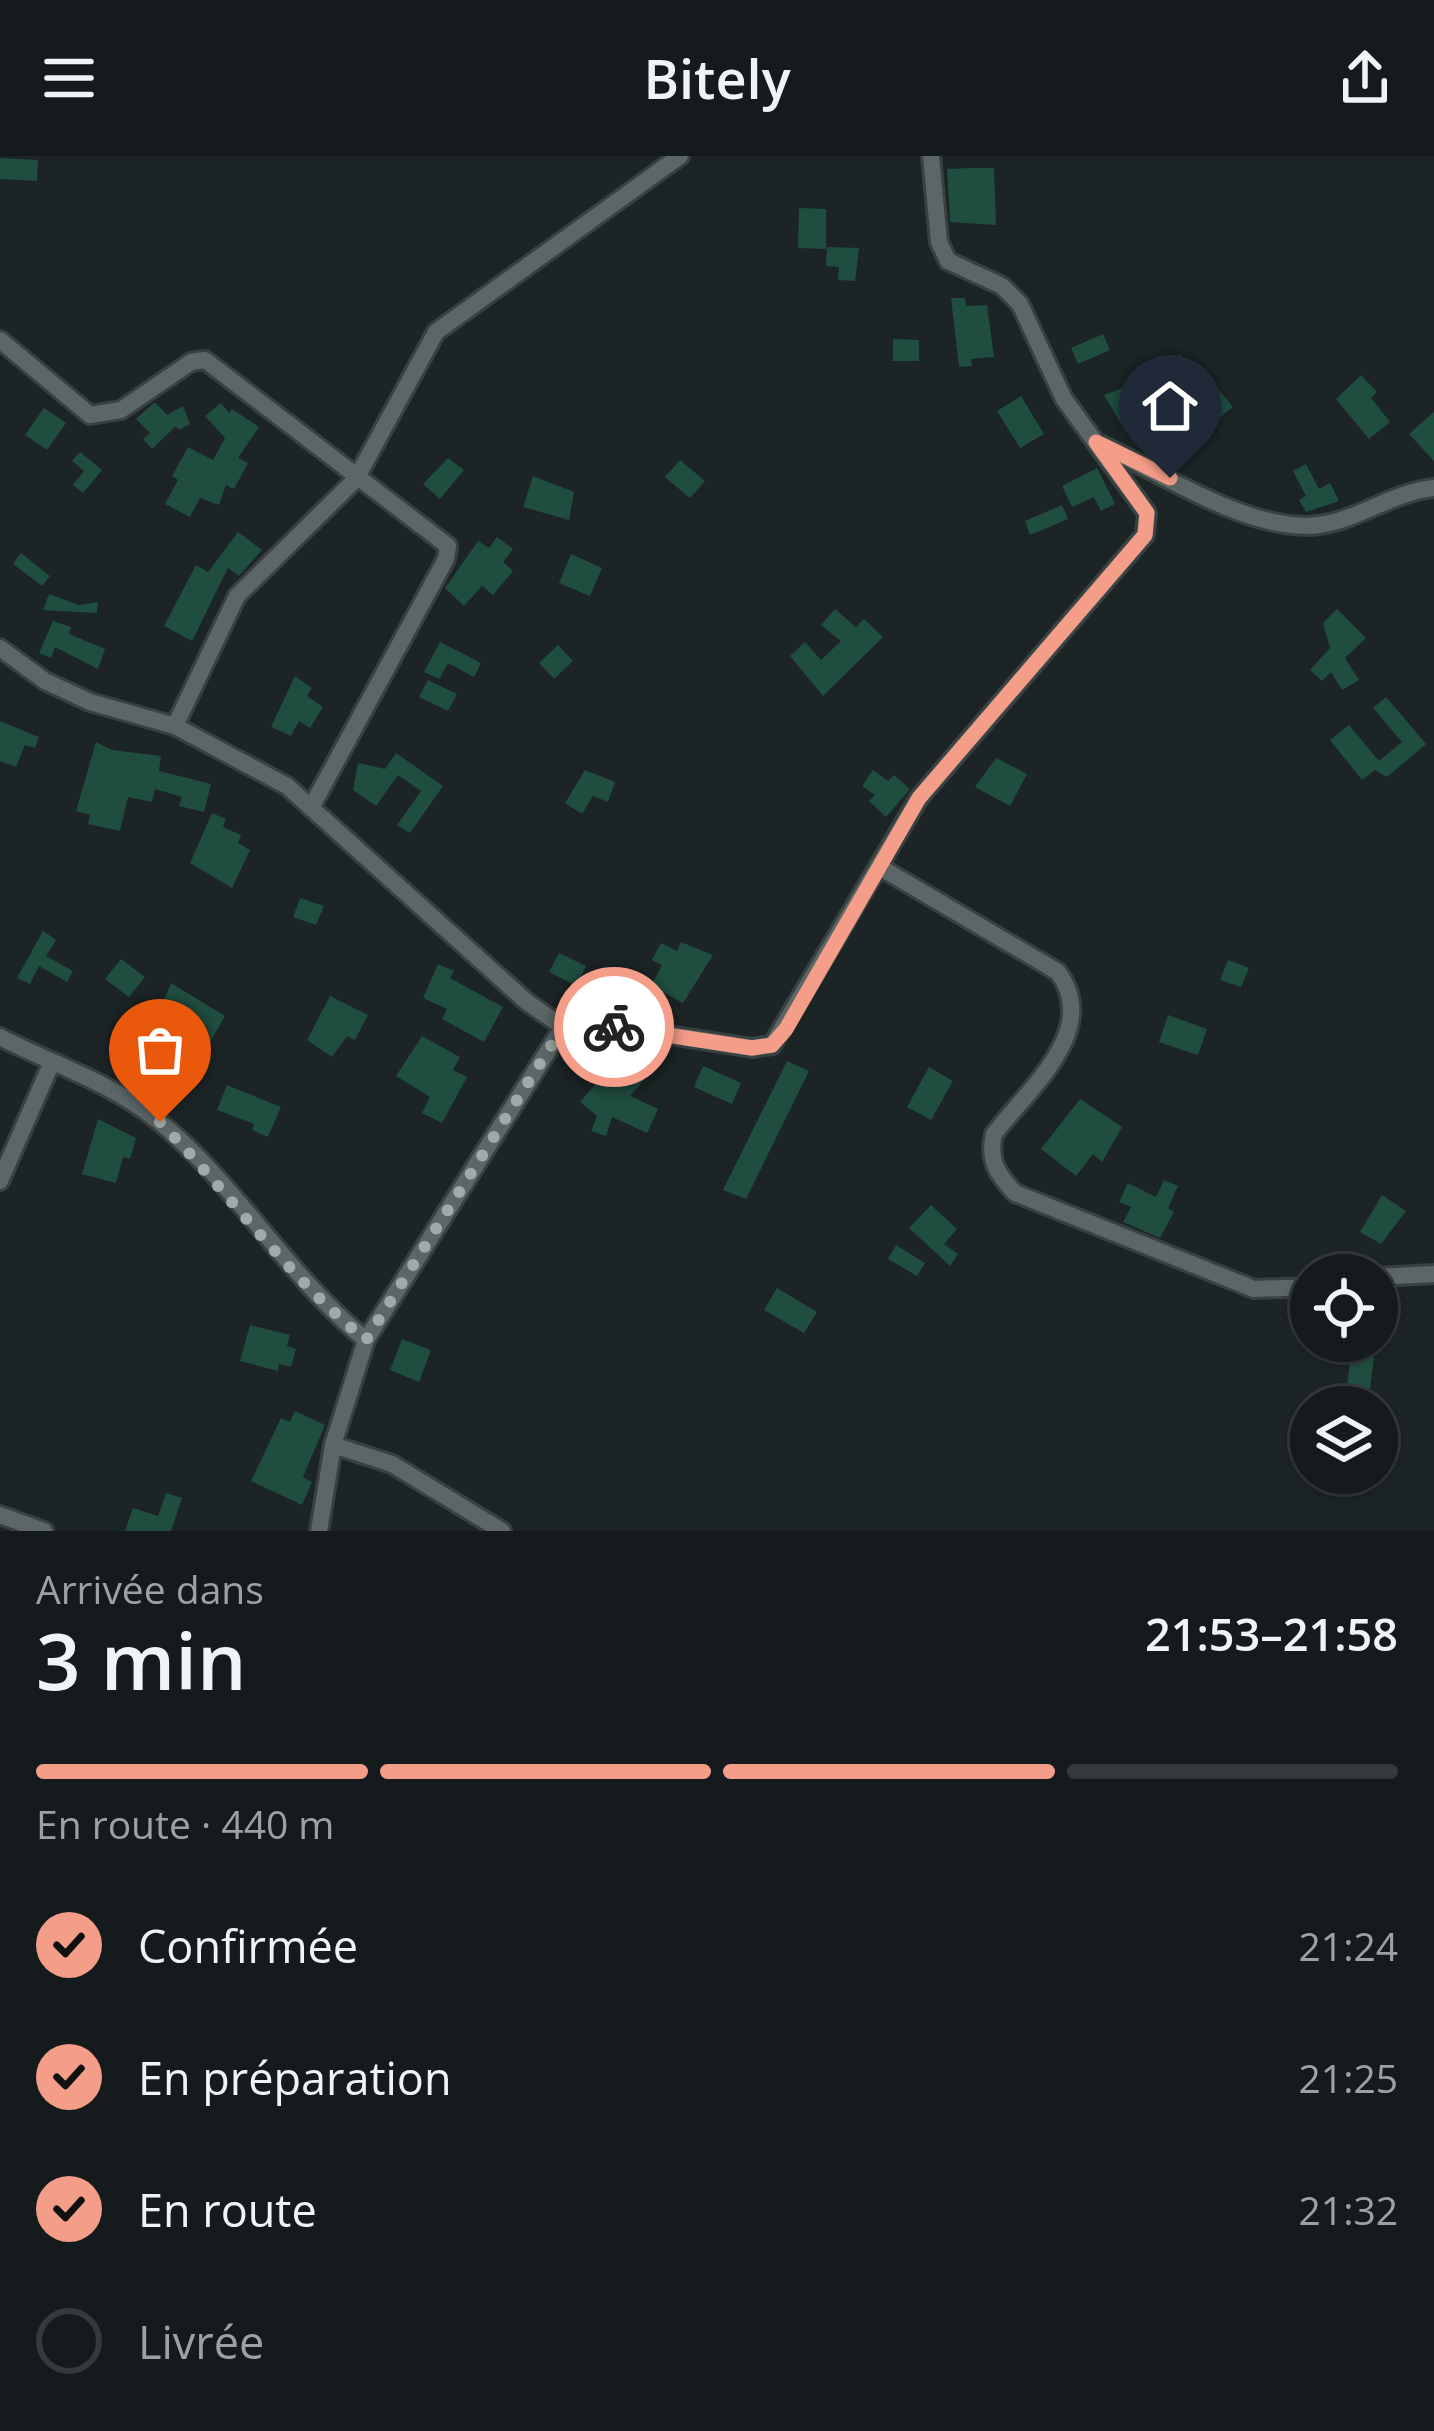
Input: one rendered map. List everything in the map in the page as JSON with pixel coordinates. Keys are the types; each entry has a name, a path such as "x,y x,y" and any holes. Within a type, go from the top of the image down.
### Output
{"street":[{"path":"176,726 237,596 356,479 436,332 680,156"},
{"path":"0,648 46,681 90,702 176,726 313,804 356,852 527,1002 563,1027 599,1024 752,1048 772,1045 786,1029 919,798 1145,535 1147,513 1047,369 1020,304 1002,286 948,261 939,242 931,156"},
{"path":"0,340 90,415 121,410 191,362 205,360 448,546 446,559 313,804"},
{"path":"1096,442 1244,513 1274,521 1319,525 1434,488"},
{"path":"878,866 1058,971 1072,991 1071,1033 994,1134 990,1151 998,1175 1015,1193 1254,1289 1290,1288"},
{"path":"319,1531 333,1445 366,1340 563,1027"},
{"path":"0,1037 130,1099 160,1122 248,1214 307,1288 366,1340"},
{"path":"0,1181 52,1062"},
{"path":"1398,1276 1434,1274"},
{"path":"333,1445 392,1464 502,1531"},
{"path":"0,1515 44,1531"}],"building":[{"path":"0,158 38,160 37,181 0,179"},
{"path":"994,168 996,225 950,222 947,169"},
{"path":"799,208 826,209 826,249 798,248"},
{"path":"827,247 859,248 855,281 838,280 839,267 826,266"},
{"path":"951,298 965,298 966,306 987,305 994,357 971,359 972,366 959,367"},
{"path":"1103,334 1110,350 1078,364 1071,348"},
{"path":"893,339 919,340 919,361 893,361"},
{"path":"1180,354 1198,376 1204,371 1233,407 1199,434 1170,398 1187,385 1169,363"},
{"path":"1361,375 1377,392 1371,398 1390,422 1369,439 1336,399"},
{"path":"1128,386 1132,398 1152,388 1162,410 1126,432 1104,395"},
{"path":"1021,396 1044,434 1020,448 997,411"},
{"path":"155,402 167,415 183,406 190,424 179,430 176,426 152,449 143,439 150,433 136,419"},
{"path":"221,403 229,413 232,409 259,427 238,458 248,463 234,489 226,485 219,505 200,498 190,517 165,504 178,480 172,476 188,447 213,460 225,438 205,416"},
{"path":"44,408 66,423 47,450 25,435"},
{"path":"1434,412 1434,461 1409,434"},
{"path":"80,452 102,470 83,493 73,485 84,471 72,461"},
{"path":"448,458 464,470 440,499 423,484"},
{"path":"680,460 705,481 690,498 665,477"},
{"path":"1306,464 1319,489 1330,483 1339,501 1306,512 1299,500 1306,496 1293,471"},
{"path":"1097,468 1115,504 1101,511 1094,497 1072,507 1062,486"},
{"path":"533,476 574,492 569,520 523,507"},
{"path":"1062,505 1068,519 1030,535 1025,521"},
{"path":"238,532 262,550 239,576 228,568 192,641 164,626 196,565 208,572"},
{"path":"497,537 513,549 503,562 513,571 493,595 482,586 464,606 445,588 478,541 489,548"},
{"path":"21,553 50,576 42,586 13,564"},
{"path":"571,554 602,568 590,596 559,583"},
{"path":"49,594 79,605 98,602 97,613 43,610"},
{"path":"835,609 856,627 864,619 883,637 823,696 790,656 805,642 821,660 841,641 821,625"},
{"path":"1337,609 1366,638 1345,658 1359,680 1342,690 1331,672 1322,681 1310,670 1330,648 1323,623"},
{"path":"53,621 71,627 69,634 105,649 98,669 55,647 51,658 39,653"},
{"path":"440,642 481,663 474,677 448,663 439,679 424,672"},
{"path":"558,645 573,661 554,679 539,663"},
{"path":"295,676 312,688 307,696 323,707 310,728 299,721 291,736 271,727"},
{"path":"428,680 457,694 448,711 419,697"},
{"path":"1386,697 1426,744 1387,777 1375,770 1362,780 1330,740 1349,725 1379,761 1402,742 1373,708"},
{"path":"0,721 39,737 35,748 25,745 16,767 0,761"},
{"path":"96,742 112,750 161,756 159,771 211,784 204,812 179,806 182,797 155,789 152,802 128,797 120,831 88,824 90,815 76,811"},
{"path":"396,753 443,786 410,833 397,825 421,791 398,775 376,806 353,790 358,763 385,769"},
{"path":"996,758 1027,774 1010,806 975,787"},
{"path":"585,770 615,782 608,802 593,796 582,814 565,803"},
{"path":"873,770 888,781 894,775 910,789 886,817 869,801 875,795 862,786"},
{"path":"212,813 226,819 223,827 241,835 238,843 250,850 232,888 190,863"},
{"path":"300,898 324,906 316,925 293,917"},
{"path":"43,931 56,940 46,956 73,971 67,982 39,966 30,984 17,978"},
{"path":"681,942 713,955 683,1003 651,986 662,965 652,960 661,943 677,951"},
{"path":"559,953 586,966 577,986 549,972"},
{"path":"121,959 145,977 129,997 105,979"},
{"path":"1228,960 1249,968 1241,987 1220,980"},
{"path":"438,964 454,971 450,978 503,1007 484,1042 442,1019 447,1009 423,998"},
{"path":"171,983 225,1016 191,1075 180,1069 187,1058 178,1054 185,1041 153,1027"},
{"path":"330,996 368,1015 355,1040 347,1036 332,1057 307,1040"},
{"path":"1168,1015 1207,1029 1198,1055 1159,1042"},
{"path":"422,1036 460,1057 453,1070 467,1077 442,1123 422,1113 430,1097 396,1076"},
{"path":"613,1044 644,1080 630,1096 658,1109 647,1133 612,1117 606,1136 591,1131 597,1116 580,1102 609,1068 600,1060"},
{"path":"787,1061 809,1071 746,1199 723,1190"},
{"path":"703,1066 741,1083 732,1104 694,1087"},
{"path":"929,1067 953,1081 931,1120 907,1107"},
{"path":"227,1085 281,1107 268,1137 252,1130 254,1124 217,1110"},
{"path":"1080,1099 1122,1127 1102,1162 1093,1154 1076,1176 1041,1149"},
{"path":"98,1119 136,1138 130,1159 123,1157 116,1183 82,1174"},
{"path":"1164,1180 1178,1186 1168,1208 1174,1212 1160,1238 1123,1222 1131,1207 1119,1202 1128,1183 1156,1197"},
{"path":"1382,1195 1406,1211 1381,1244 1360,1232"},
{"path":"931,1205 957,1229 944,1244 958,1254 950,1266 909,1228"},
{"path":"896,1245 925,1263 917,1276 888,1259"},
{"path":"777,1288 817,1312 804,1333 764,1310"},
{"path":"250,1325 290,1335 287,1346 296,1349 291,1367 279,1364 278,1371 240,1361"},
{"path":"402,1339 431,1350 419,1382 390,1370"},
{"path":"1350,1362 1373,1362 1370,1386 1347,1386"},
{"path":"295,1411 325,1425 303,1477 312,1482 302,1505 251,1481 281,1418 290,1422"},
{"path":"166,1493 182,1498 171,1531 125,1531 133,1508 158,1516"}],"way so far":[{"path":"160,1122 248,1214 323,1306 366,1340 563,1027 583,1023 614,1027"}],"route":[{"path":"614,1027 752,1048 772,1045 786,1029 919,798 1145,535 1147,513 1096,442 1170,478"}]}
